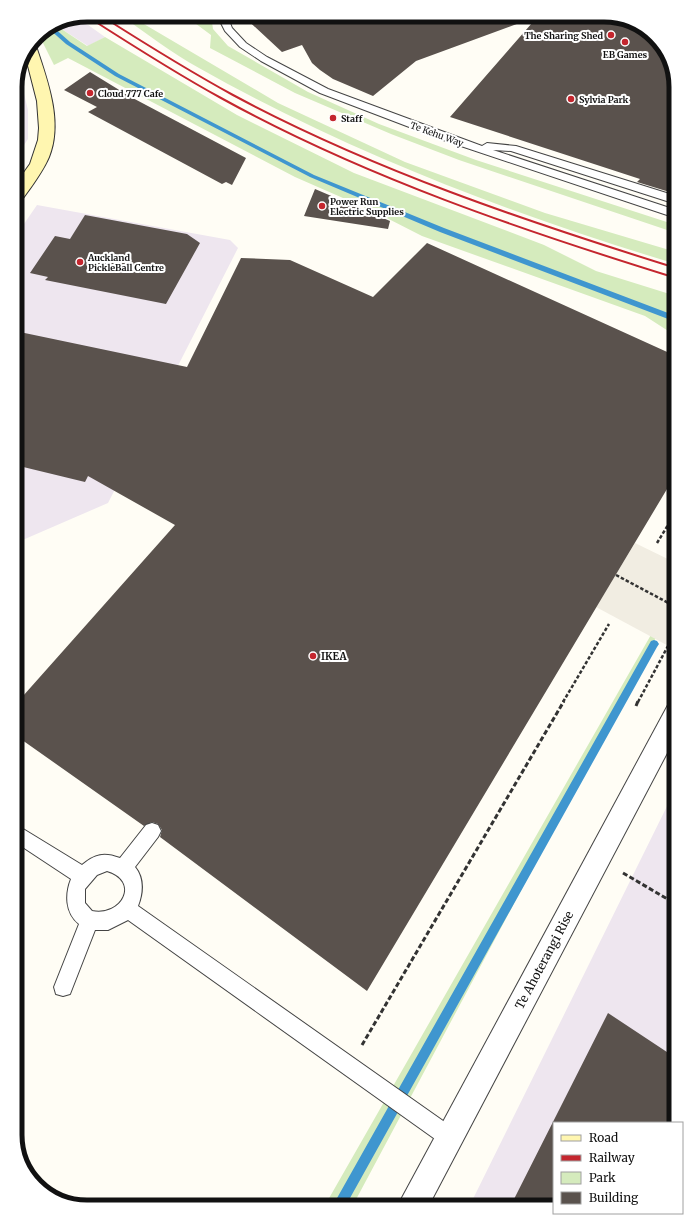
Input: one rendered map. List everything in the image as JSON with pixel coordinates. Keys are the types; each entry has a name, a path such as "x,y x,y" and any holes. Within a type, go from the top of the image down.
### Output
{"main road":[{"path":"22,187 35,169 43,153 48,132 45,108 31,54"}],"street":[{"name":"Te Ahoterangi Rise","path":"416,1200 669,726"}],"lane":[{"name":"Te Kehu Way","path":"225,22 228,29 243,45 264,59 324,91 468,145 669,212"},
{"path":"468,145 512,148 658,191 669,196"},
{"path":"124,867 152,831"},
{"path":"22,837 82,876"},
{"path":"106,862 124,867 134,882 133,896 127,909 119,917 109,921 99,922 90,920 82,914 76,906 75,896 77,886 82,876 97,864 106,862"},
{"path":"127,909 449,1137"},
{"path":"62,986 90,920"}],"path":[{"path":"657,543 669,523"},
{"path":"616,575 669,603"},
{"path":"362,1046 609,624"},
{"path":"636,706 668,646"},
{"path":"623,873 669,900"}],"shaded area":[{"path":"84,22 105,37 88,46 60,28 74,23"},
{"path":"22,85 28,110 28,139 22,148"},
{"path":"37,205 230,240 238,248 108,503 22,540 22,227"},
{"path":"635,543 669,560 669,646 596,607"},
{"path":"669,802 669,1122 553,1122 553,1200 472,1200"}],"green space":[{"path":"130,22 140,22 278,103 405,162 545,213 669,250 669,262 614,245 492,202 373,154 256,99 199,68"},
{"path":"193,22 212,22 213,29 228,46 308,92 379,124 476,160 669,223 669,231 459,160 391,134 295,93 210,48 211,35"},
{"path":"60,28 87,46 105,37 237,115 354,173 544,245 596,271 669,294 669,331 645,316 422,236 375,212 295,177 68,58 54,65 42,40 54,31"},
{"path":"669,603 669,613 356,1200 328,1200"}],"building":[{"path":"250,22 522,22 416,61 373,96 333,79 320,70 312,63 302,45 282,52"},
{"name":"Sylvia Park","path":"533,22 609,22 625,25 640,33 653,44 662,58 667,70 669,87 669,192 637,182 640,179 450,117"},
{"path":"90,72 129,96 246,158 232,185 226,182 222,184 88,112 97,107 64,90"},
{"path":"315,189 390,221 388,229 304,216"},
{"path":"85,215 187,234 200,243 166,304 45,280 48,277 30,273 55,236 70,239"},
{"name":"IKEA","path":"427,243 669,353 669,486 367,991 160,837 162,830 158,824 152,822 144,826 22,740 22,697 175,525 88,476 85,482 22,467 22,332 187,367 241,258 290,260 373,297"},
{"path":"608,1013 669,1053 669,1122 553,1122 553,1200 514,1200"}],"waterway":[{"path":"54,31 68,43 117,75 312,176 442,230 669,316"},
{"path":"342,1200 654,644"}],"railway":[{"path":"96,22 221,98 331,153 444,200 560,241 669,276"},
{"path":"111,22 182,66 233,95 340,147 450,192 563,232 669,266"}],"place":[{"name":"The Sharing Shed","path":"611,35"},
{"name":"EB Games","path":"625,42"},
{"name":"Cloud 777 Cafe","path":"90,93"},
{"name":"Sylvia Park","path":"571,99"},
{"name":"Staff","path":"333,118"},
{"name":"Power Run Electric Supplies","path":"322,206"},
{"name":"Auckland PickleBall Centre","path":"80,262"},
{"name":"IKEA","path":"313,656"}]}
